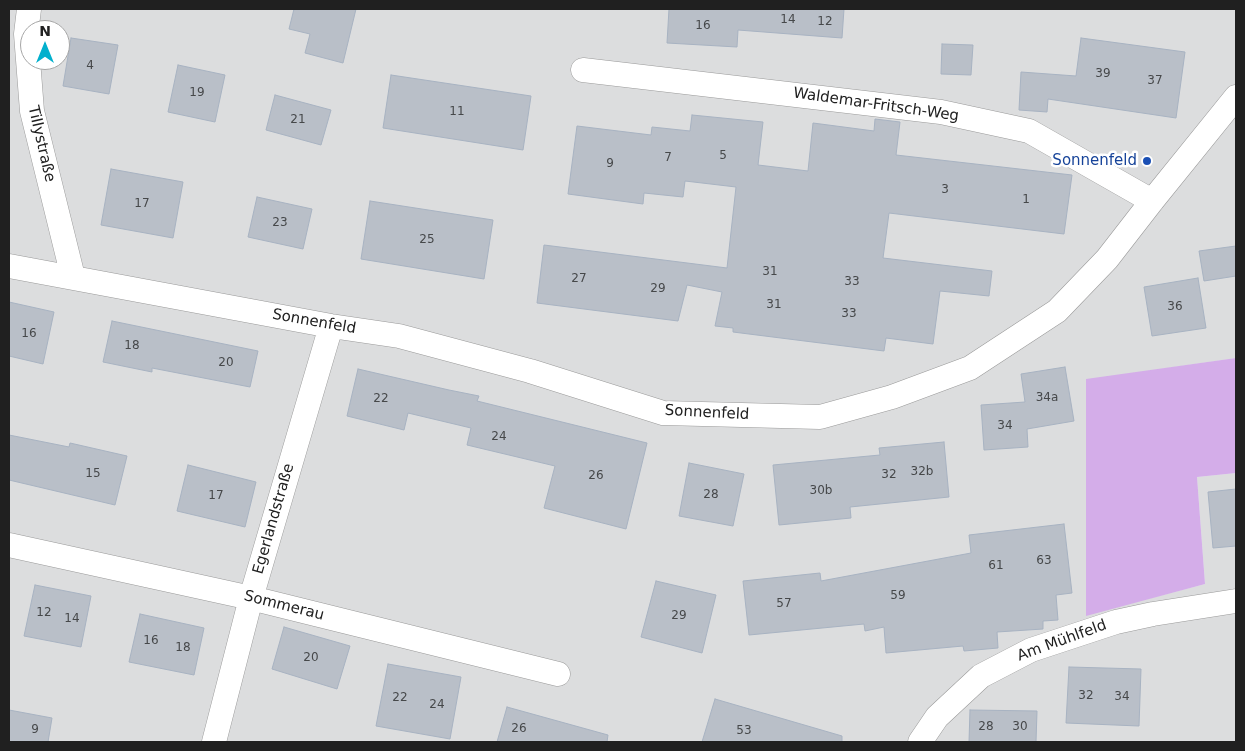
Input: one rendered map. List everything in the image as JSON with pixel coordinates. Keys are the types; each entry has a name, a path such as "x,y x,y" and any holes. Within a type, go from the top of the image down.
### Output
{"street":[{"name":"Tillystraße","path":"29,9 26,34 32,111 73,277"},
{"name":"Waldemar-Fritsch-Weg","path":"583,70 941,112 1029,131 1152,201"},
{"name":"Sonnenfeld","path":"9,266 408,339 530,371 663,412 820,417 892,397 970,368 1057,311 1108,259 1236,97"},
{"name":"Egerlandstraße","path":"214,742 251,598 330,326"},
{"name":"Sommerau","path":"9,545 251,598 558,674"},
{"name":"Am Mühlfeld","path":"920,742 937,717 981,676 1032,650 1116,622 1153,614 1236,601"}],"shaded area":[{"path":"9,9 1236,9 1236,358 1086,380 1086,615 1205,584 1197,477 1236,473 1236,742 9,742"},
{"path":"1236,358 1236,473 1197,477 1205,584 1086,616 1086,379"}],"building":[{"path":"294,9 356,9 343,63 305,53 310,34 289,29"},
{"path":"669,9 844,9 842,38 738,30 737,47 667,43"},
{"path":"71,38 118,45 109,94 63,86 66,70 70,70"},
{"path":"1081,38 1185,52 1176,118 1048,99 1047,112 1019,110 1021,72 1076,76"},
{"path":"942,44 973,45 971,75 941,74"},
{"path":"178,65 225,75 215,122 168,112"},
{"path":"391,75 531,96 523,150 383,128"},
{"path":"275,95 331,110 321,145 266,130"},
{"path":"692,115 763,122 758,165 808,171 813,123 874,131 875,119 900,122 896,155 1072,175 1064,234 889,213 883,258 992,271 989,296 940,291 933,344 886,338 884,351 733,332 733,328 715,326 722,292 687,285 678,321 537,303 544,245 727,268 736,187 685,181 683,197 644,193 643,204 568,194 577,126 651,135 652,127 690,131"},
{"path":"111,169 183,182 173,238 101,225"},
{"path":"257,197 312,209 303,249 248,237"},
{"path":"370,201 493,220 484,279 361,259"},
{"path":"1236,246 1236,276 1204,281 1199,251"},
{"path":"1198,278 1206,328 1152,336 1144,287"},
{"path":"9,302 54,312 43,364 9,356"},
{"path":"112,321 258,351 250,387 152,368 152,372 103,362"},
{"path":"1065,367 1074,421 1027,429 1028,447 984,450 981,405 1025,402 1021,374"},
{"path":"358,369 479,396 477,401 647,443 626,529 544,508 555,466 467,445 471,428 408,413 404,430 347,416"},
{"path":"9,435 69,447 70,443 127,456 115,505 9,480"},
{"path":"944,442 949,497 850,507 851,518 779,525 773,465 880,455 879,448"},
{"path":"689,463 744,474 733,526 679,516"},
{"path":"188,465 256,482 245,527 177,511"},
{"path":"1236,489 1236,546 1213,548 1208,492"},
{"path":"1064,524 1072,593 1056,595 1058,620 1043,621 1043,629 997,632 998,648 964,651 963,646 886,653 884,627 865,631 864,624 749,635 743,581 820,573 821,581 971,553 969,535"},
{"path":"656,581 716,595 702,653 641,637"},
{"path":"35,585 91,596 81,647 24,636"},
{"path":"140,614 204,628 194,675 129,662"},
{"path":"284,627 350,646 337,689 272,669"},
{"path":"388,664 461,677 450,739 376,726"},
{"path":"1069,667 1141,669 1139,726 1066,723"},
{"path":"715,699 842,736 842,742 702,742"},
{"path":"507,707 608,735 607,742 497,742"},
{"path":"9,710 52,718 48,742 9,742"},
{"path":"970,710 1037,711 1036,742 969,742"}],"place":[{"name":"Sonnenfeld","path":"1147,161"}]}
